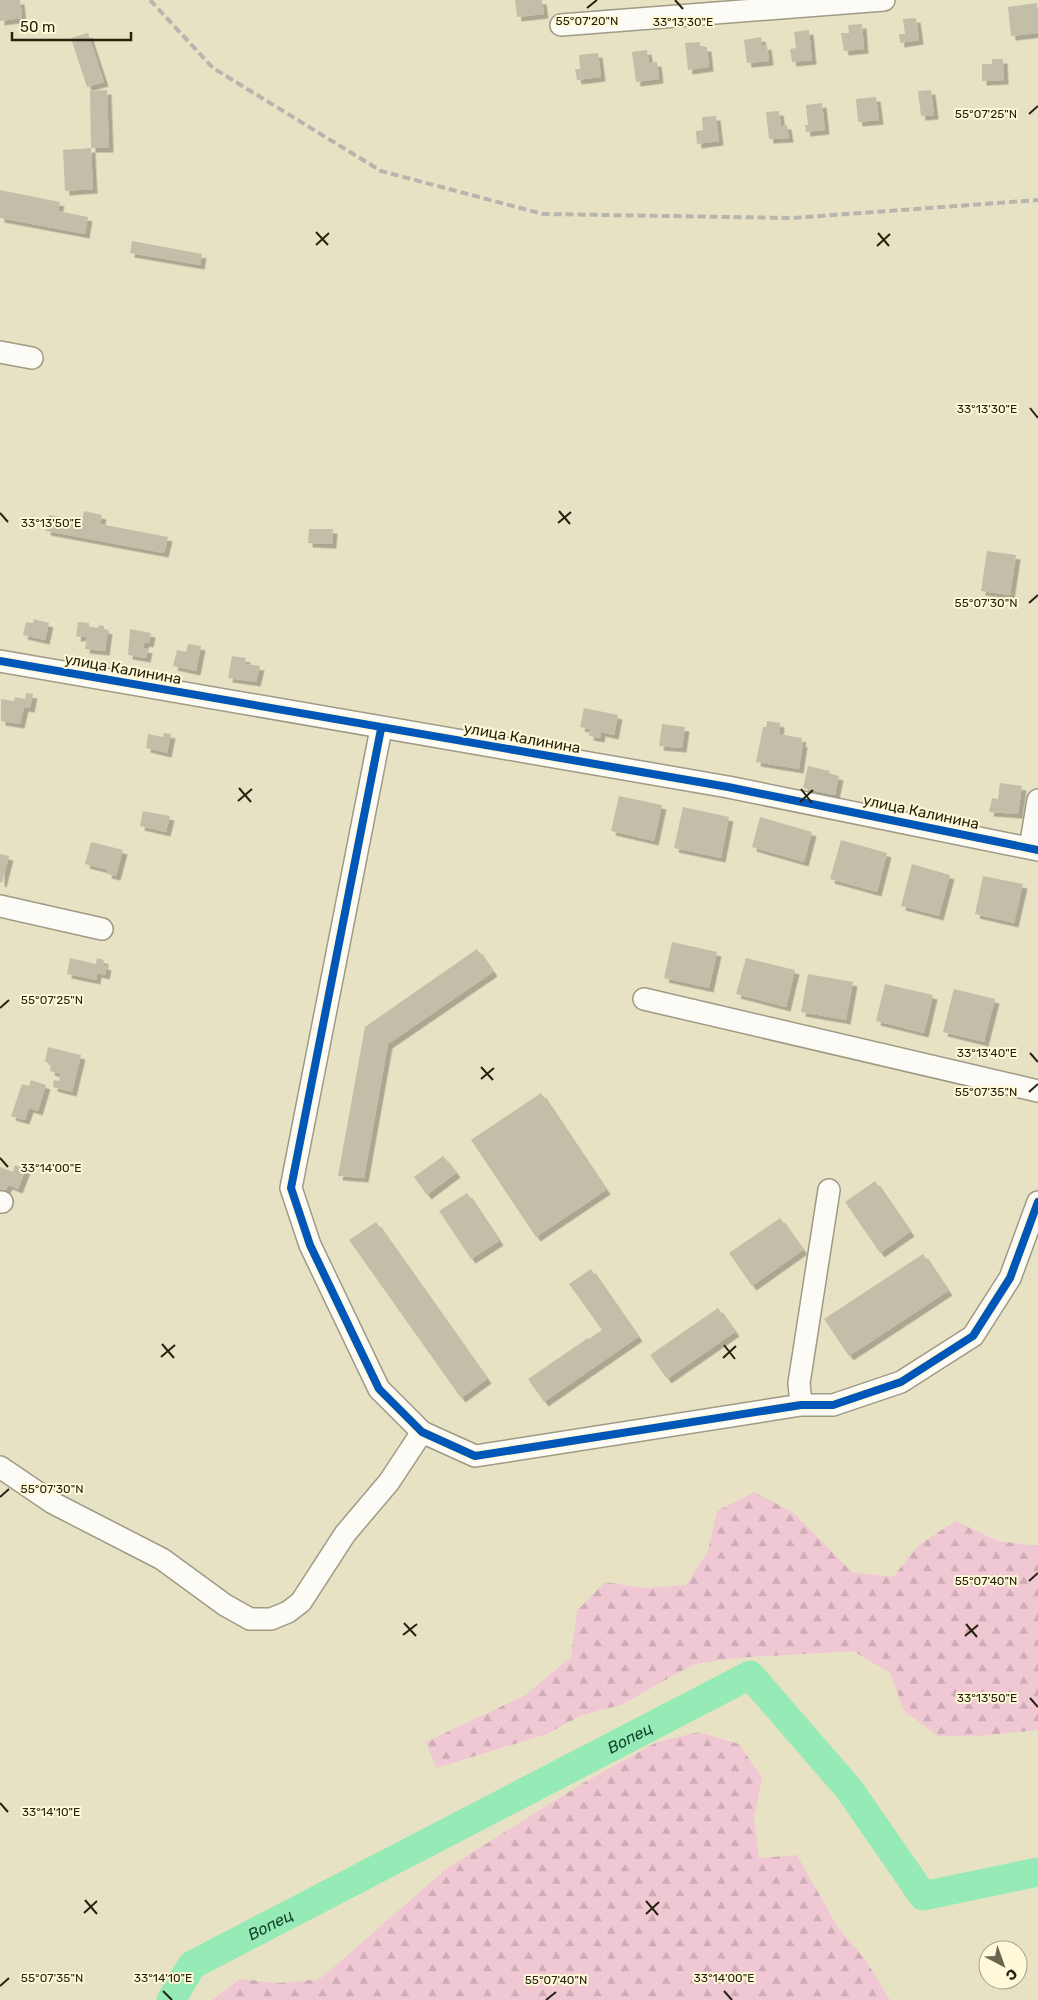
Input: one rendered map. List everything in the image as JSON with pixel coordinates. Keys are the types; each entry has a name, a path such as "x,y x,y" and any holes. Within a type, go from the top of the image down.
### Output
{"street":[{"path":"561,25 760,5 884,0"},
{"path":"0,352 32,358"},
{"name":"улица Калинина","path":"0,661 728,787 1034,849"},
{"path":"380,728 291,1188 310,1245 379,1390 422,1432 475,1456 801,1405 833,1405 901,1382 973,1336 1010,1278 1038,1202"},
{"path":"1034,849 1038,800"},
{"path":"0,906 102,929"},
{"path":"644,999 1038,1091"},
{"path":"801,1405 799,1382 829,1190"},
{"path":"0,1467 53,1503 162,1559 225,1605 250,1618 271,1619 288,1612 301,1602 345,1534 389,1482 422,1432"}],"green space":[{"path":"754,1492 794,1513 852,1572 893,1577 918,1546 955,1521 998,1541 1038,1546 1038,1730 979,1736 938,1736 904,1711 890,1673 853,1651 736,1658 694,1664 621,1705 582,1715 547,1734 436,1768 426,1742 524,1696 571,1657 577,1611 605,1582 645,1588 686,1585 708,1551 717,1511"},
{"path":"699,1732 739,1744 762,1778 754,1818 759,1858 797,1855 838,1928 865,1959 890,2000 212,2000 240,1979 280,1983 320,1979 446,1869 583,1783 657,1742"}],"building":[{"path":"0,0 20,0 22,18 0,21"},
{"path":"515,0 542,0 544,14 517,17"},
{"path":"1037,3 1038,33 1011,36 1008,7"},
{"path":"916,18 919,40 900,43 899,34 905,34 903,19"},
{"path":"862,24 864,49 844,51 841,33 849,33 848,25"},
{"path":"809,30 812,60 792,62 790,49 796,48 794,32"},
{"path":"88,33 104,82 87,87 71,38"},
{"path":"761,37 762,46 767,45 769,61 747,63 744,40"},
{"path":"700,42 700,47 707,47 709,67 688,70 685,43"},
{"path":"647,50 649,63 657,62 659,79 636,82 632,52"},
{"path":"598,53 601,77 577,80 575,69 580,69 579,55"},
{"path":"992,59 1003,59 1004,80 982,81 982,64 992,64"},
{"path":"107,90 109,148 91,148 90,91"},
{"path":"931,90 934,115 921,116 918,91"},
{"path":"876,97 879,120 858,122 856,99"},
{"path":"822,103 825,130 806,132 805,125 808,125 806,105"},
{"path":"779,111 781,125 787,125 789,138 769,139 766,112"},
{"path":"716,116 719,141 697,144 696,131 703,130 702,117"},
{"path":"91,148 93,189 65,191 63,150"},
{"path":"0,190 60,202 58,211 88,217 85,234 0,218"},
{"path":"132,241 202,254 200,265 130,253"},
{"path":"84,511 102,515 100,524 168,537 164,553 46,531 49,515 82,521"},
{"path":"309,529 333,529 332,544 308,543"},
{"path":"987,551 1016,555 1010,595 981,591"},
{"path":"34,619 49,623 45,640 23,635 26,622 33,623"},
{"path":"78,622 89,623 89,627 98,628 99,625 104,626 104,629 108,630 105,651 85,649 87,636 76,637"},
{"path":"130,629 151,633 149,643 145,642 143,648 148,649 146,658 128,655"},
{"path":"188,644 201,646 196,671 173,666 177,650 186,652"},
{"path":"232,656 246,658 245,664 260,666 256,682 228,678"},
{"path":"26,693 33,694 30,708 24,707 20,724 1,721 1,699 14,701 15,697 25,699"},
{"path":"584,708 618,715 614,735 601,732 600,738 589,736 590,729 580,727"},
{"path":"767,721 780,723 779,734 802,738 799,769 756,762 763,727 766,727"},
{"path":"662,724 685,727 682,748 659,746"},
{"path":"164,733 171,734 167,753 146,748 148,734 163,737"},
{"path":"808,766 830,771 829,773 839,776 835,795 803,788"},
{"path":"1000,783 1022,786 1018,814 989,812 992,798 998,799"},
{"path":"619,796 662,805 654,841 611,831"},
{"path":"683,807 729,817 721,858 674,848"},
{"path":"143,811 170,816 166,832 140,826"},
{"path":"760,817 812,832 804,862 752,847"},
{"path":"841,840 887,853 877,892 830,879"},
{"path":"91,842 123,850 116,876 107,874 108,870 85,864"},
{"path":"0,854 9,856 2,883 0,882"},
{"path":"912,864 950,875 939,916 901,906"},
{"path":"983,876 1023,884 1014,923 975,914"},
{"path":"672,942 717,952 709,988 664,978"},
{"path":"477,949 493,972 388,1044 364,1178 338,1176 365,1027"},
{"path":"70,958 96,964 97,958 104,960 103,965 107,966 105,975 97,973 96,980 67,974"},
{"path":"746,958 795,970 786,1007 736,994"},
{"path":"808,974 853,982 846,1020 801,1012"},
{"path":"885,984 933,995 924,1033 876,1021"},
{"path":"954,989 995,999 984,1042 943,1032"},
{"path":"48,1047 81,1055 72,1092 53,1087 54,1080 59,1081 61,1074 50,1071 51,1066 45,1061"},
{"path":"31,1080 46,1085 38,1111 29,1108 25,1120 11,1116 22,1084 29,1086"},
{"path":"541,1093 606,1190 536,1237 471,1140"},
{"path":"443,1156 456,1173 427,1195 414,1177"},
{"path":"15,1165 26,1169 18,1189 8,1185 4,1194 0,1193 0,1167 13,1172"},
{"path":"875,1181 910,1232 880,1253 845,1202"},
{"path":"467,1193 499,1241 471,1259 439,1211"},
{"path":"780,1218 803,1250 752,1286 729,1253"},
{"path":"376,1222 487,1379 461,1398 349,1240"},
{"path":"923,1254 948,1291 849,1356 824,1319"},
{"path":"591,1269 638,1337 544,1402 528,1379 602,1330 569,1284"},
{"path":"718,1308 735,1332 667,1379 650,1355"}],"waterway":[{"name":"Вопец","path":"171,2000 192,1965 750,1675 849,1789 923,1896 1038,1872"}],"railway":[{"path":"150,0 213,68 381,171 543,214 793,218 1038,200"}],"cycle path":[{"path":"0,661 728,787 1038,850"},
{"path":"381,729 291,1188 310,1245 379,1389 422,1432 475,1456 801,1405 833,1405 901,1382 973,1336 1010,1278 1038,1202"}]}
